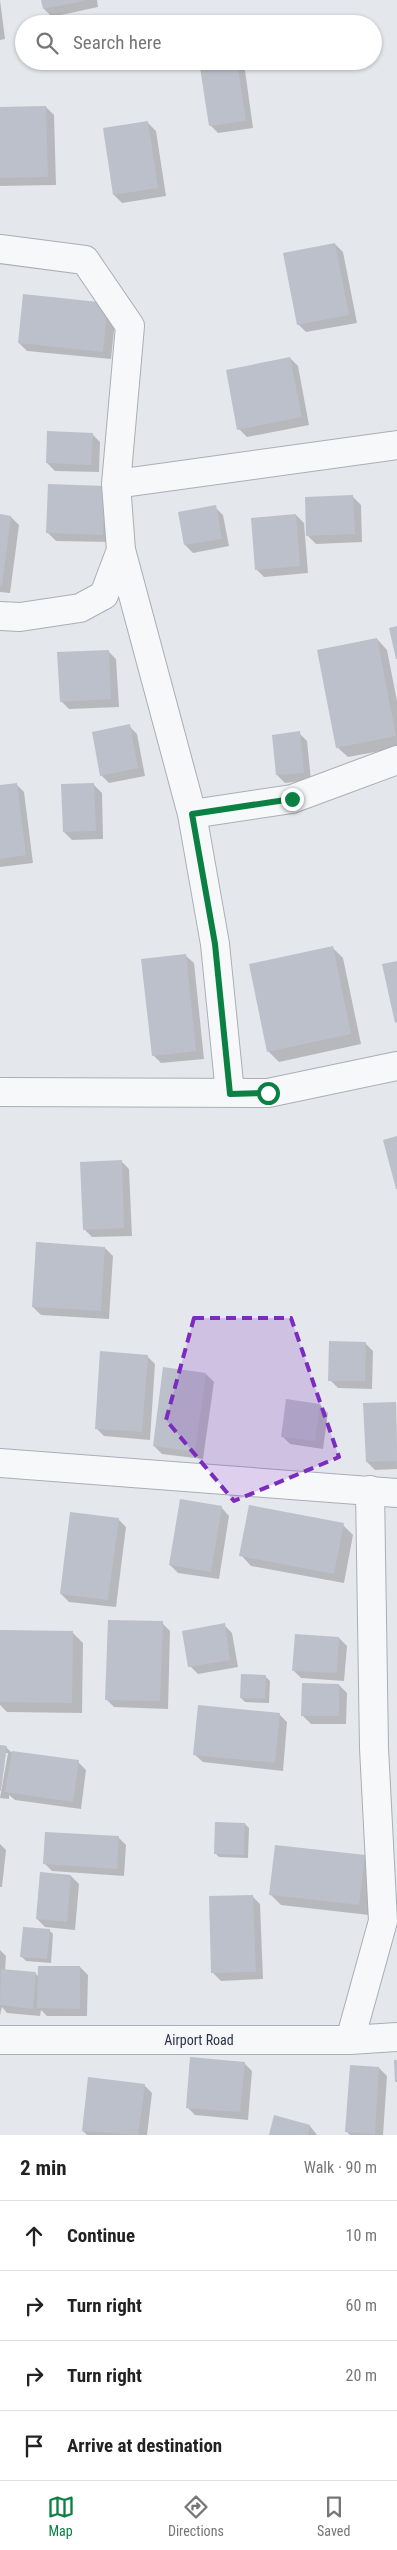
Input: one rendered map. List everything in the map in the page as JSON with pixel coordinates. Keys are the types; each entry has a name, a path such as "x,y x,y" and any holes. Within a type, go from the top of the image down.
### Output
{"street":[{"path":"0,249 85,260 130,326 116,484 121,550 192,814 215,944 230,1094"},
{"path":"116,484 397,445"},
{"path":"0,616 20,617 80,608 104,595 121,550"},
{"path":"192,814 292,799 397,760"},
{"path":"0,1092 268,1093 397,1066"},
{"path":"0,1463 397,1493"},
{"path":"350,2040 383,1921 374,1748 370,1490"},
{"name":"Airport Road","path":"0,2040 350,2040 397,2037"}],"highlighted area":[{"path":"194,1318 291,1318 339,1457 234,1501 166,1420"}],"building":[{"path":"41,0 84,0 84,1 43,9"},
{"path":"200,70 238,70 246,121 209,126"},
{"path":"46,106 48,177 0,178 0,107"},
{"path":"148,121 158,188 113,195 103,128"},
{"path":"335,243 349,315 297,325 283,253"},
{"path":"23,294 108,303 103,352 18,343"},
{"path":"290,357 302,417 237,430 226,370"},
{"path":"47,431 93,433 91,465 46,463"},
{"path":"48,484 105,486 103,535 46,533"},
{"path":"353,495 355,534 306,536 305,497"},
{"path":"216,505 222,539 184,545 178,512"},
{"path":"0,514 11,516 2,586 0,585"},
{"path":"296,514 300,566 255,570 251,518"},
{"path":"397,626 397,659 396,659 389,628"},
{"path":"377,638 396,736 336,748 317,650"},
{"path":"109,650 111,699 60,702 57,652"},
{"path":"130,724 138,768 100,776 92,732"},
{"path":"300,731 304,773 276,775 272,735"},
{"path":"17,783 26,855 0,859 0,785"},
{"path":"94,783 96,831 63,832 61,784"},
{"path":"333,946 351,1034 267,1052 249,964"},
{"path":"186,954 196,1051 152,1056 141,959"},
{"path":"397,961 397,1022 395,1023 382,964"},
{"path":"397,1136 397,1189 396,1189 383,1140"},
{"path":"122,1160 124,1228 83,1230 80,1162"},
{"path":"36,1242 105,1247 101,1311 32,1307"},
{"path":"329,1341 366,1342 365,1381 328,1381"},
{"path":"100,1351 148,1355 142,1432 95,1429"},
{"path":"163,1367 206,1373 195,1452 153,1446"},
{"path":"286,1399 320,1404 315,1441 281,1437"},
{"path":"396,1402 397,1461 366,1462 363,1403"},
{"path":"180,1499 222,1506 211,1572 169,1565"},
{"path":"249,1505 344,1523 334,1574 239,1556"},
{"path":"70,1512 119,1518 108,1600 60,1594"},
{"path":"108,1620 163,1621 160,1701 105,1700"},
{"path":"225,1623 230,1660 188,1667 182,1631"},
{"path":"0,1630 73,1631 72,1703 0,1702"},
{"path":"295,1634 339,1637 337,1673 292,1671"},
{"path":"241,1674 266,1675 265,1699 240,1698"},
{"path":"302,1683 339,1684 339,1716 301,1716"},
{"path":"198,1705 280,1713 275,1763 193,1755"},
{"path":"0,1745 7,1746 1,1791 0,1791"},
{"path":"12,1751 79,1760 73,1802 5,1792"},
{"path":"215,1822 245,1823 244,1855 214,1854"},
{"path":"45,1832 119,1836 117,1869 43,1864"},
{"path":"275,1845 365,1855 359,1905 269,1895"},
{"path":"40,1872 71,1875 67,1922 36,1919"},
{"path":"253,1895 256,1972 211,1973 209,1896"},
{"path":"23,1927 50,1929 47,1959 20,1957"},
{"path":"38,1966 80,1966 80,2009 37,2008"},
{"path":"1,1969 36,1972 33,2009 0,2005"},
{"path":"190,2057 245,2062 240,2112 186,2108"},
{"path":"394,2060 397,2060 397,2082 395,2082"},
{"path":"350,2065 379,2067 375,2134 345,2132"},
{"path":"88,2077 145,2084 138,2135 82,2131"},
{"path":"274,2115 310,2125 308,2135 269,2135"}],"route":[{"path":"268,1093 230,1094 215,944 192,814 292,799"}]}
